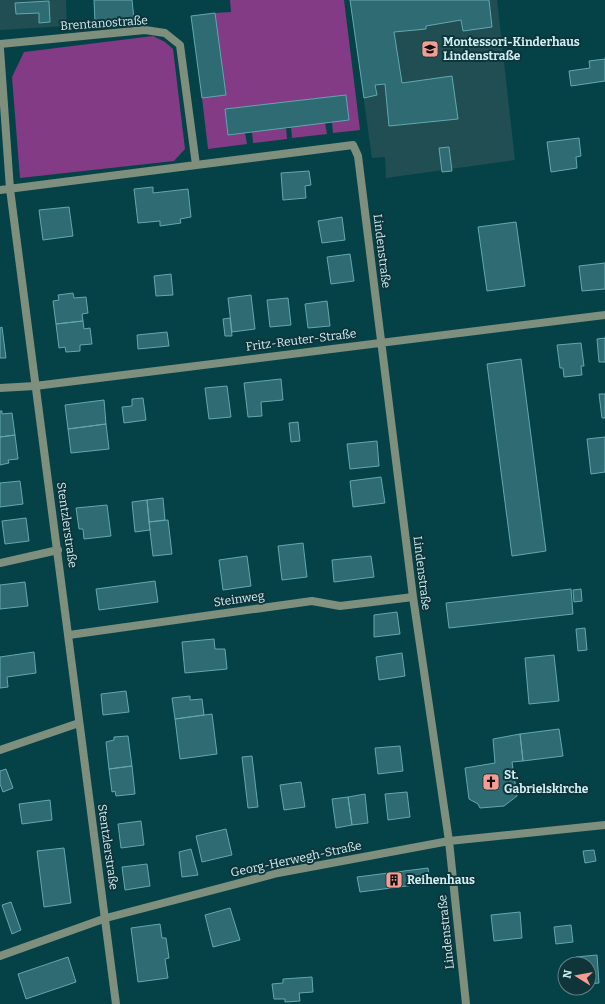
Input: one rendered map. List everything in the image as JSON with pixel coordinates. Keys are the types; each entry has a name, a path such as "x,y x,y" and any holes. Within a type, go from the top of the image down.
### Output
{"street":[{"name":"Brentanostraße","path":"0,44 145,30 165,33 180,45 196,166"},
{"name":"Stentzlerstraße","path":"0,49 10,189 116,1004"},
{"name":"Lindenstraße","path":"196,166 353,145 358,156 413,597 449,841 466,1004"},
{"path":"0,190 196,166"},
{"name":"Fritz-Reuter-Straße","path":"0,388 35,386 382,341 605,315"},
{"path":"0,563 58,550"},
{"name":"Steinweg","path":"69,636 312,601 340,606 413,597"},
{"path":"0,750 79,723"},
{"name":"Georg-Herwegh-Straße","path":"0,956 106,918 278,873 449,841 605,825"}],"shaded area":[{"path":"0,0 66,0 67,26 0,30"},
{"path":"230,0 344,0 360,130 333,133 332,122 349,120 346,95 225,109 228,135 245,133 247,144 208,149 202,98 226,95 215,13 231,12"},
{"name":"Montessori-Kinderhaus Lindenstraße","path":"350,0 497,0 515,160 386,178 385,157 372,158"},
{"path":"153,36 165,42 173,49 185,149 174,161 20,178 12,77 24,52"},
{"path":"325,123 327,134 292,138 291,127"},
{"path":"286,128 287,139 253,143 252,132"}],"building":[{"path":"94,0 132,0 134,19 95,22"},
{"path":"350,0 489,0 492,27 463,31 461,20 426,26 426,29 394,32 402,83 452,76 458,119 389,126 385,84 375,85 377,95 364,98"},
{"path":"49,1 50,22 39,23 39,13 16,14 15,3"},
{"path":"215,13 226,95 202,98 191,16"},
{"path":"605,59 605,81 571,86 569,71 590,68 589,61"},
{"path":"346,95 349,120 228,135 225,109"},
{"path":"579,138 581,156 576,157 577,168 551,172 547,142"},
{"path":"449,147 452,171 442,172 439,148"},
{"path":"309,171 311,185 305,186 306,198 283,200 281,173"},
{"path":"153,187 153,193 188,189 191,217 180,219 181,223 160,226 160,221 138,223 134,189"},
{"path":"69,207 73,236 43,240 39,210"},
{"path":"342,217 345,240 322,243 318,221"},
{"path":"516,222 525,286 487,291 478,227"},
{"path":"350,254 354,281 331,284 327,257"},
{"path":"605,263 605,289 582,291 579,266"},
{"path":"171,274 173,295 156,296 154,276"},
{"path":"73,293 74,298 86,297 88,313 82,314 83,321 56,324 53,301 59,300 58,295"},
{"path":"251,295 255,329 232,332 228,298"},
{"path":"288,298 291,325 270,327 267,300"},
{"path":"327,301 330,326 308,328 305,304"},
{"path":"230,318 232,336 225,336 223,319"},
{"path":"83,321 84,329 90,328 92,344 80,345 80,351 66,352 65,347 59,348 56,324"},
{"path":"2,327 6,358 0,358 0,328"},
{"path":"167,332 169,346 138,349 137,335"},
{"path":"605,338 605,362 599,362 597,339"},
{"path":"581,343 584,366 581,366 582,375 564,377 563,368 560,368 557,345"},
{"path":"521,359 546,551 512,556 487,364"},
{"path":"281,379 283,400 261,402 262,416 248,417 244,383"},
{"path":"227,386 231,417 209,419 205,388"},
{"path":"599,394 605,394 605,418 602,418"},
{"path":"143,398 146,420 124,423 122,407 132,406 132,399"},
{"path":"104,400 106,424 68,429 65,405"},
{"path":"0,411 2,411 2,414 12,413 15,435 0,437"},
{"path":"298,422 300,441 291,442 289,423"},
{"path":"106,424 109,449 71,453 68,429"},
{"path":"15,435 18,459 8,460 9,463 0,465 0,437"},
{"path":"605,437 605,472 591,474 587,439"},
{"path":"377,441 379,466 350,469 347,444"},
{"path":"381,477 385,503 353,507 350,481"},
{"path":"20,481 23,504 0,507 0,483"},
{"path":"163,498 165,520 149,522 147,500"},
{"path":"147,500 150,530 135,532 132,502"},
{"path":"107,505 111,536 84,539 83,529 79,529 76,508"},
{"path":"26,518 29,541 5,544 2,521"},
{"path":"168,520 172,554 153,556 149,522"},
{"path":"303,543 307,577 282,580 278,546"},
{"path":"247,556 251,586 223,590 219,560"},
{"path":"371,556 374,577 334,582 332,560"},
{"path":"155,581 158,602 99,610 96,589"},
{"path":"25,582 28,606 0,609 0,585"},
{"path":"571,589 573,614 449,628 446,603"},
{"path":"581,589 582,601 574,602 573,590"},
{"path":"397,612 400,634 374,637 374,615"},
{"path":"585,628 587,650 578,651 576,629"},
{"path":"214,639 215,649 225,649 227,669 185,673 182,642"},
{"path":"34,652 36,673 7,677 8,687 0,688 0,657"},
{"path":"402,653 405,676 379,680 376,657"},
{"path":"554,655 559,701 529,704 525,658"},
{"path":"126,691 129,712 103,715 101,694"},
{"path":"190,696 190,700 202,699 204,715 175,719 172,698"},
{"path":"212,714 217,754 180,759 175,719"},
{"path":"559,729 563,756 523,761 520,734"},
{"name":"St. Gabrielskirche","path":"520,734 523,761 512,762 517,796 504,806 480,808 478,804 469,799 465,768 495,763 493,739"},
{"path":"128,736 132,766 109,769 106,742 114,740 114,737"},
{"path":"400,746 403,771 378,774 375,748"},
{"path":"252,756 258,807 248,808 242,757"},
{"path":"132,766 135,794 116,796 115,791 112,792 109,769"},
{"path":"6,769 13,788 3,792 0,784 0,771"},
{"path":"301,782 305,807 284,810 280,785"},
{"path":"407,792 410,817 388,820 385,794"},
{"path":"365,794 368,823 352,825 348,797"},
{"path":"348,797 352,825 336,828 332,799"},
{"path":"50,800 52,820 22,824 19,804"},
{"path":"141,821 144,845 121,848 118,824"},
{"path":"226,829 232,855 202,862 196,836"},
{"path":"64,848 71,903 44,907 37,851"},
{"path":"191,849 198,875 182,877 179,852"},
{"path":"594,850 596,861 585,863 583,851"},
{"path":"147,864 150,886 125,890 122,867"},
{"name":"Reihenhaus","path":"428,868 430,883 360,892 357,877"},
{"path":"11,902 21,930 12,934 2,905"},
{"path":"230,908 240,940 213,947 205,915"},
{"path":"520,912 522,938 494,941 491,915"},
{"path":"160,924 162,938 166,938 169,958 165,959 168,978 138,982 131,928"},
{"path":"571,925 573,942 556,944 554,927"},
{"path":"597,955 599,983 597,983 597,956 586,956"},
{"path":"68,957 76,982 26,999 18,974"},
{"path":"312,977 313,992 299,993 300,1001 285,1002 285,999 274,999 272,984 283,983 283,979"}],"place":[{"name":"Montessori-Kinderhaus Lindenstraße","path":"430,49"},
{"name":"St. Gabrielskirche","path":"491,782"},
{"name":"Reihenhaus","path":"394,880"}]}
